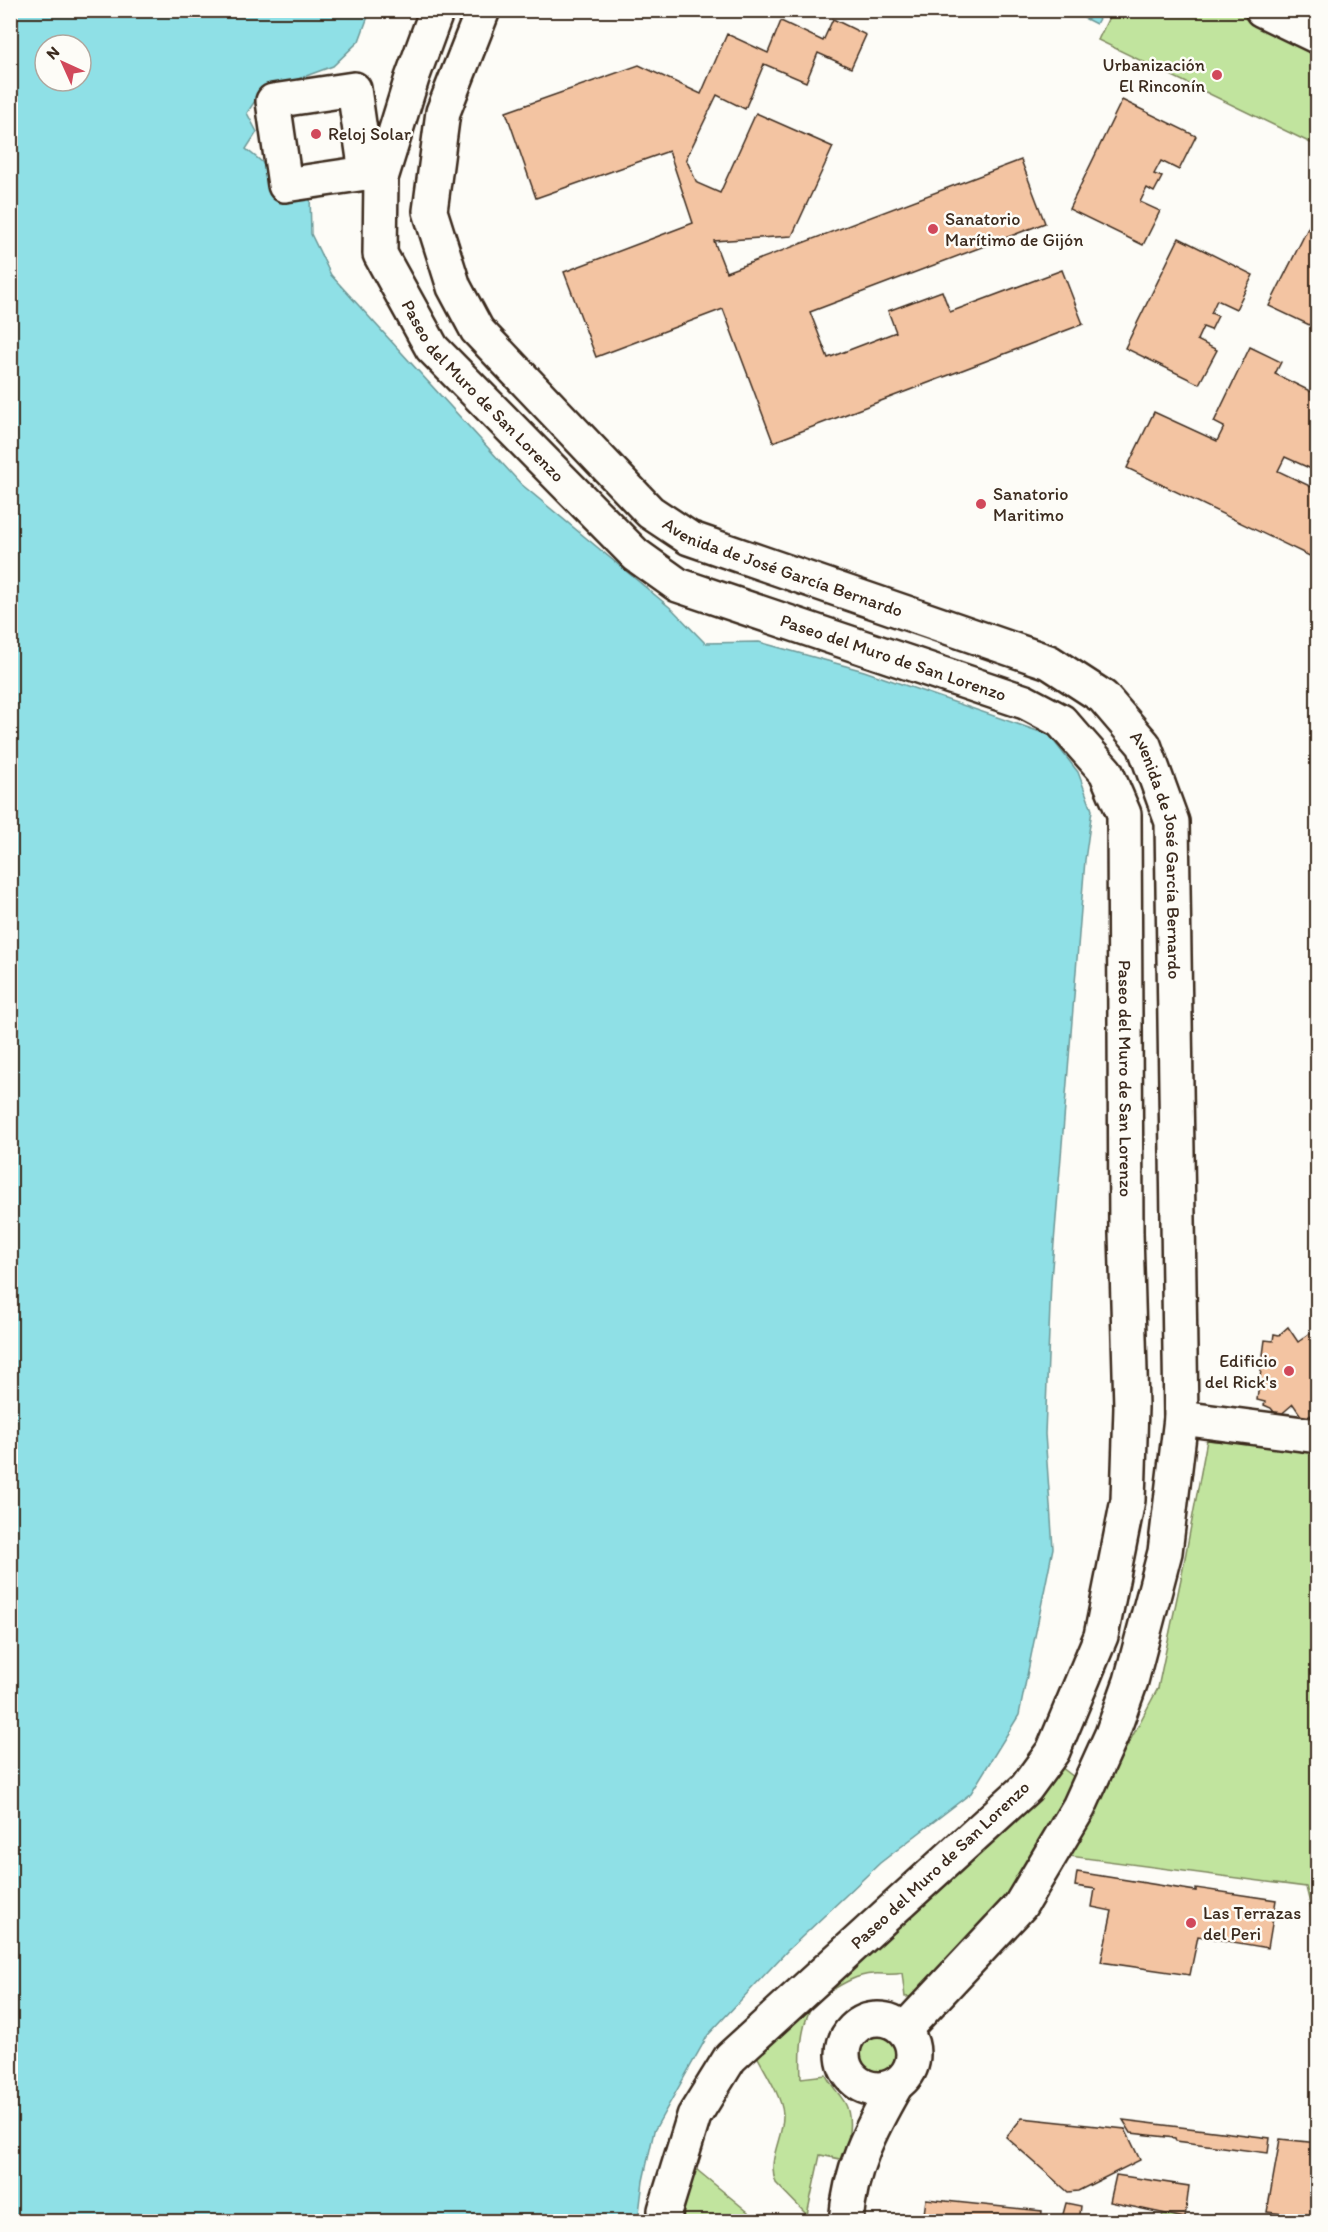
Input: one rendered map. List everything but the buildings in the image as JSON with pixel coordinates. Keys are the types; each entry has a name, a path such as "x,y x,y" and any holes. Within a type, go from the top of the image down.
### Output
{"street":[{"name":"Paseo del Muro de San Lorenzo","path":"437,10 373,176 380,254 432,348 636,555 678,585 1025,702 1060,722 1106,772 1124,814 1126,1221 1130,1419 1128,1500 1101,1636 1053,1751 1026,1788 730,2058 694,2116 665,2210 665,2222"},
{"name":"Avenida de José García Bernardo","path":"483,10 443,112 430,211 454,287 477,330 650,513 689,538 1049,662 1103,697 1144,745 1172,822 1181,1418 1165,1552 1131,1681 1112,1734 1079,1807 1020,1906 904,2030"},
{"path":"1262,10 1317,38"},
{"path":"1181,1418 1317,1436"},
{"path":"846,2222 848,2198 855,2166 875,2120 896,2085 910,2070 913,2059 913,2049 904,2030 884,2019 872,2019 851,2030 842,2051 854,2111 855,2166"},
{"path":"847,2073 865,2088 877,2090 896,2085"}],"green space":[{"name":"Urbanización El Rinconín","path":"1236,10 1317,50 1317,146 1098,40 1112,11"},
{"path":"1207,1440 1317,1451 1317,1933 1306,1887 1069,1856 1158,1688"},
{"path":"1057,1764 1079,1781 1001,1910 918,1996 905,1997 902,1973 858,1977 817,1999"},
{"path":"801,2005 810,2009 801,2043 801,2078 826,2075 845,2103 849,2116 845,2160 820,2155 807,2215 776,2183 773,2174 774,2157 783,2123 782,2107 754,2050"},
{"path":"877,2019 890,2022 902,2029 909,2041 912,2054 909,2067 902,2079 890,2086 877,2089 864,2086 852,2079 845,2067 842,2054 845,2041 852,2029 864,2022"},
{"path":"691,2165 759,2221 683,2222"},
{"path":"1163,2213 1202,2221 1161,2222"}],"water":[{"name":"Urbanización El Rinconín","path":"1068,10 1103,10 1103,11 1096,24"},
{"path":"11,11 370,11 359,41 333,66 260,93 247,113 257,132 246,149 262,162 275,187 310,192 311,234 331,275 521,484 673,610 705,643 759,642 864,671 1049,735 1078,772 1092,810 1085,860 1051,1280 1045,1434 1053,1548 1019,1715 971,1793 880,1863 787,1951 708,2035 654,2131 643,2181 638,2221 11,2222"}],"place":[{"name":"Urbanización El Rinconín","path":"1217,75"},
{"name":"Reloj Solar","path":"316,134"},
{"name":"Sanatorio Marítimo de Gijón","path":"933,229"},
{"name":"Sanatorio Maritimo","path":"981,504"},
{"name":"Edificio del Rick's","path":"1289,1371"},
{"name":"Las Terrazas del Peri","path":"1191,1923"}]}
